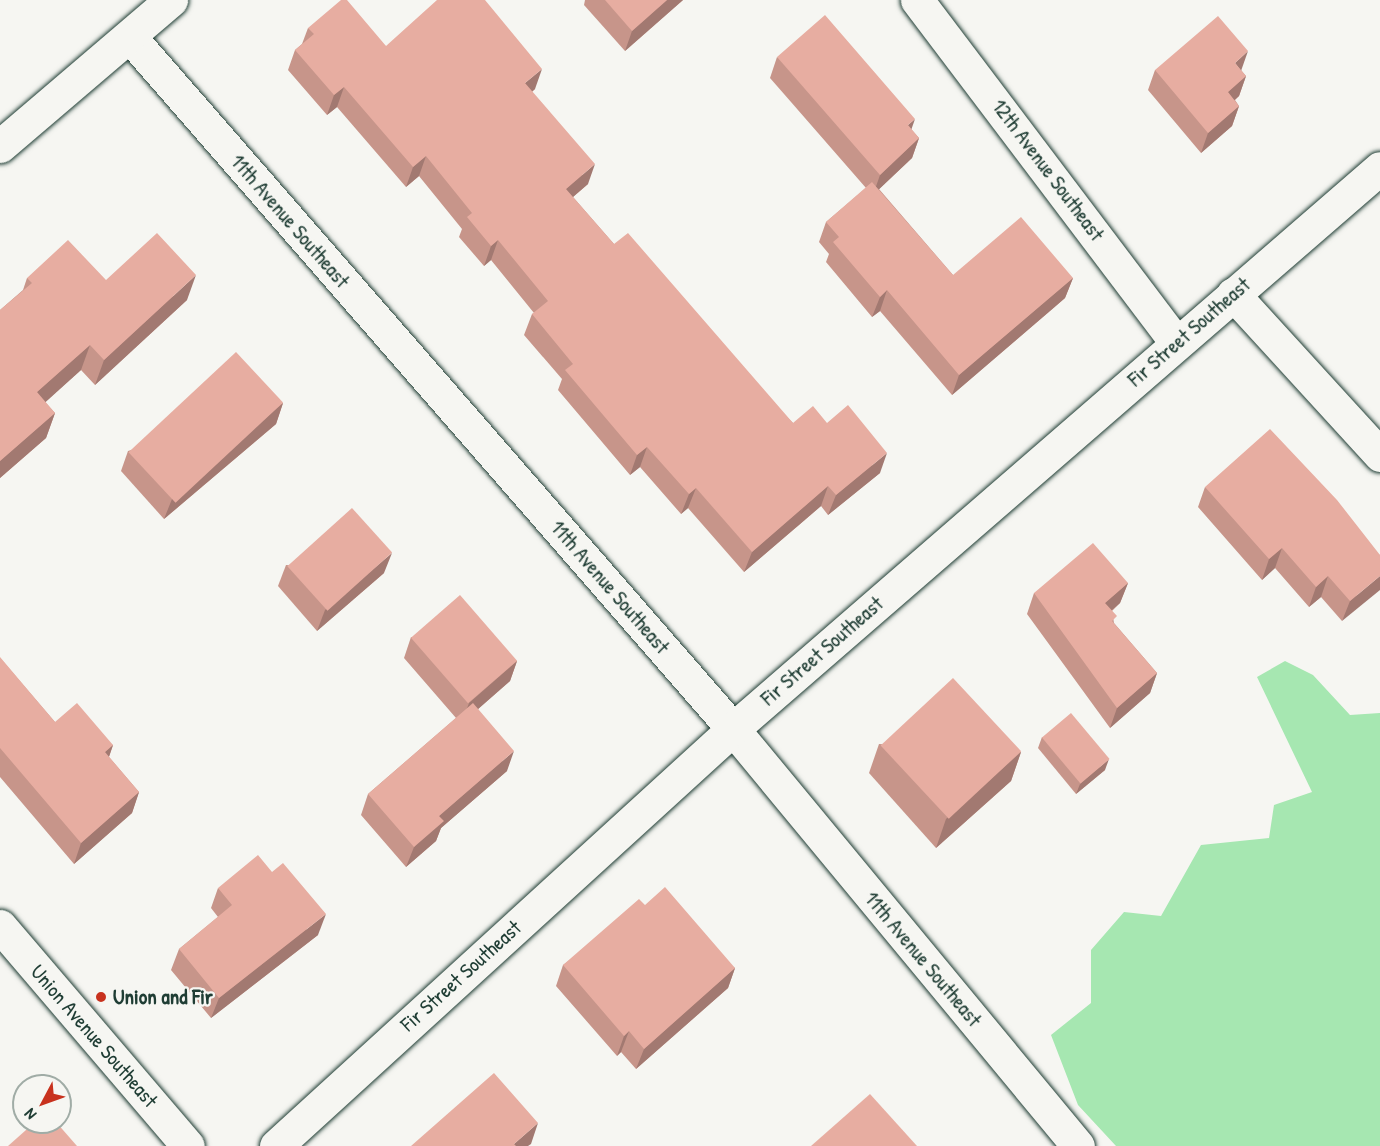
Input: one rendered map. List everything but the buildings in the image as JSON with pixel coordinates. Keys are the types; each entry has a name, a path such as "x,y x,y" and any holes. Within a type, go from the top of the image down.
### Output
{"street":[{"path":"0,146 171,0"},
{"name":"12th Avenue Southeast","path":"917,0 1176,343"},
{"name":"11th Avenue Southeast","path":"130,37 733,729 1078,1146"},
{"name":"Fir Street Southeast","path":"276,1146 733,729 1380,168"},
{"path":"1233,294 1380,455"},
{"name":"Union Avenue Southeast","path":"0,926 188,1146"}],"green space":[{"path":"1285,661 1313,675 1350,715 1380,713 1380,1146 1116,1146 1078,1105 1051,1035 1091,1003 1091,950 1124,912 1161,916 1201,845 1269,838 1274,805 1312,792 1257,677"}],"place":[{"name":"Union and Fir","path":"101,997"}]}
